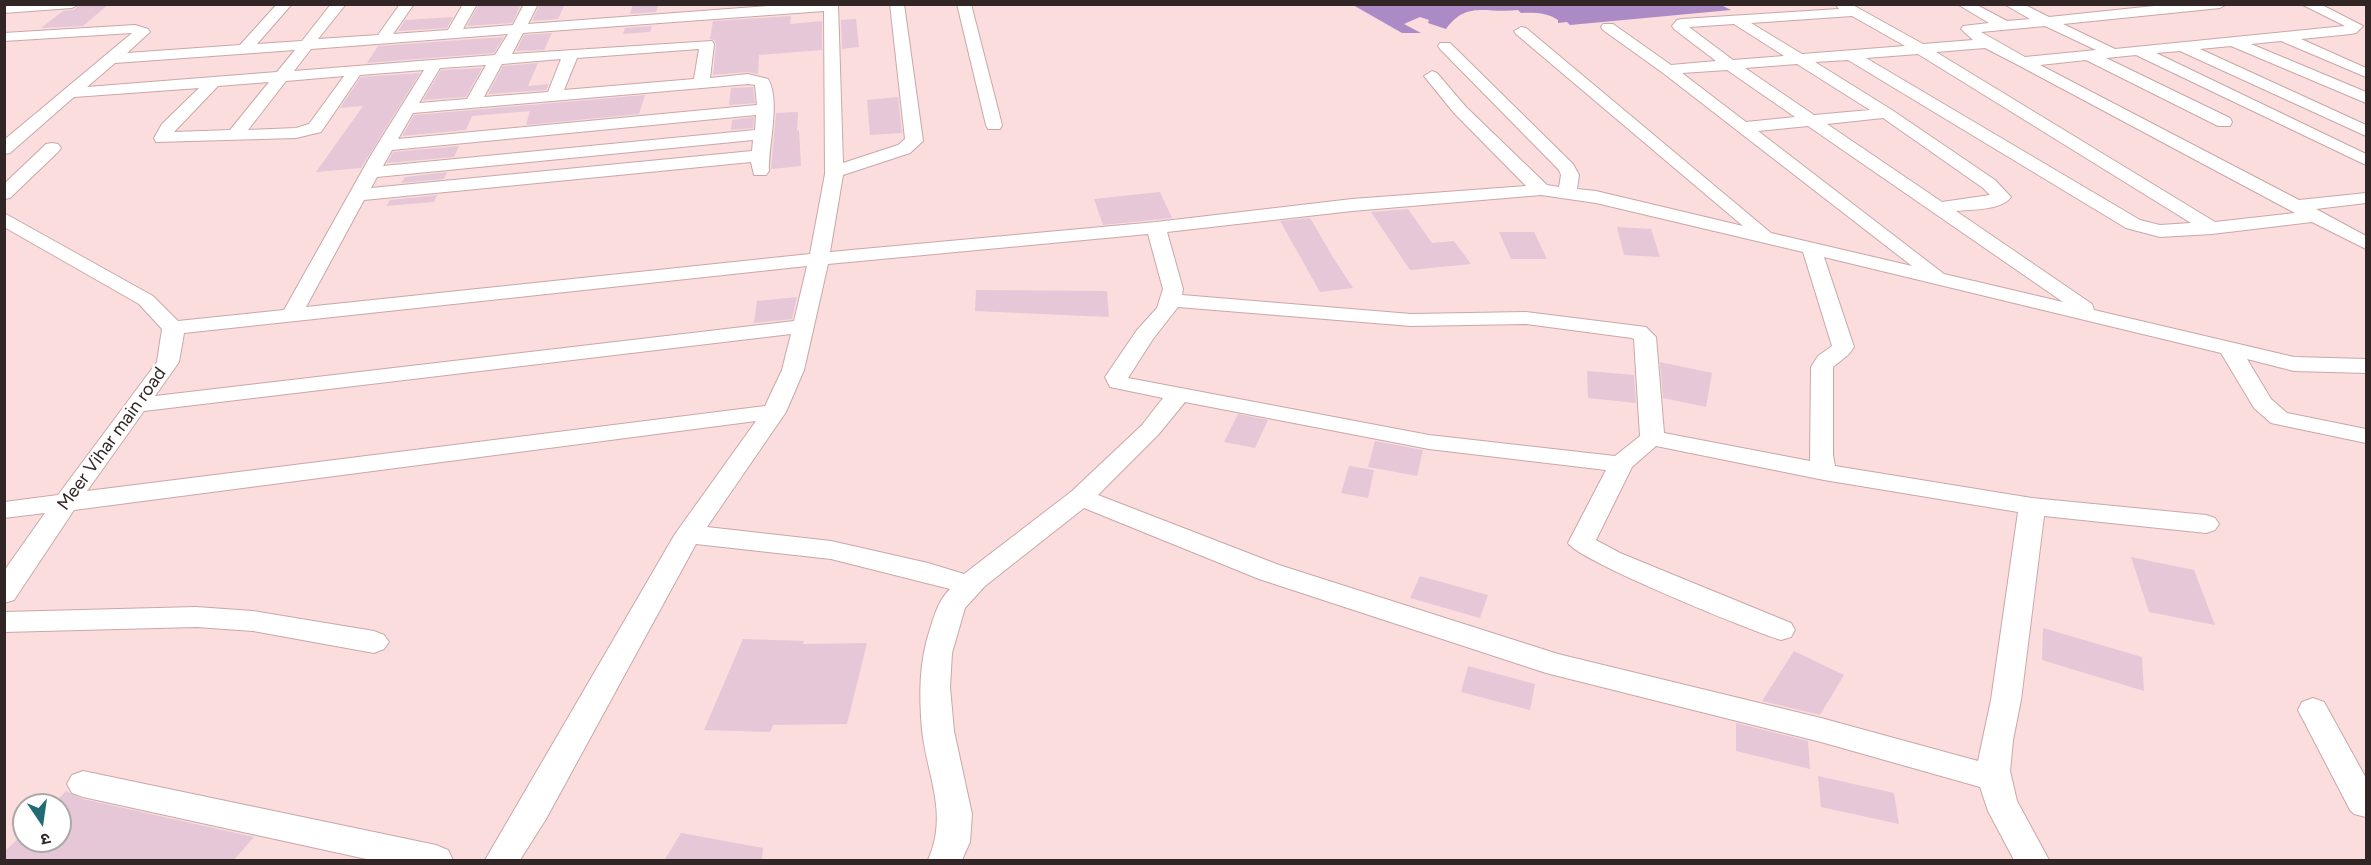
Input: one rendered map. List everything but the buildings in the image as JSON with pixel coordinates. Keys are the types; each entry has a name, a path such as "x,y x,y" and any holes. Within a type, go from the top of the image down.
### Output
{"street":[{"path":"4,9 72,4"},
{"path":"244,50 285,4"},
{"path":"234,136 339,4"},
{"path":"382,40 407,4"},
{"path":"452,35 470,4"},
{"path":"472,104 518,30 531,4"},
{"path":"584,25 591,4"},
{"path":"834,172 904,149 914,141 897,4"},
{"path":"964,4 994,124"},
{"path":"1964,4 2002,24"},
{"path":"2011,4 2113,53"},
{"path":"2073,4 2098,15"},
{"path":"2220,4 1968,29 1987,43 2367,243"},
{"path":"2023,62 2351,30 2356,26 2308,4"},
{"path":"111,59 584,25 709,9 831,5 834,172 819,259 794,370 774,412 688,534 534,809 502,861"},
{"path":"2097,316 1730,65 1679,26 1682,23 1737,20 1848,8 1921,49 2212,228"},
{"path":"702,83 709,9"},
{"path":"1737,20 1886,113 1989,184 2002,197 1997,200 1939,208"},
{"path":"1608,27 1668,70 1940,279"},
{"path":"4,37 135,29 143,32 4,149"},
{"path":"1521,31 1766,237"},
{"path":"2340,31 2367,41"},
{"path":"2282,37 2367,72"},
{"path":"2233,41 2367,98"},
{"path":"1668,70 1987,43"},
{"path":"70,93 707,44"},
{"path":"1445,46 1567,168 1570,175 1567,192"},
{"path":"2182,46 2367,131"},
{"path":"624,90 637,48"},
{"path":"2138,51 2367,160"},
{"path":"554,97 572,53"},
{"path":"1849,54 2133,224 2160,231 2212,228 2317,216"},
{"path":"2089,56 2224,122"},
{"path":"291,316 371,172 435,64"},
{"path":"214,81 168,128 162,138 296,133 315,128 356,70"},
{"path":"1432,76 1460,111 1541,190"},
{"path":"359,195 759,164 764,90 759,80 702,83 407,110"},
{"path":"387,145 764,109"},
{"path":"1743,127 1886,113"},
{"path":"371,172 761,134"},
{"path":"4,194 52,148"},
{"path":"4,219 146,300 173,328 819,259 1156,228 1352,205 1541,190 1596,197 2294,364 2367,366"},
{"path":"2298,206 2367,198"},
{"path":"1156,228 1173,289 1167,310 1145,335 1116,378 1118,382 1429,442 1621,465"},
{"path":"1811,248 1843,347 1840,352 1826,359 1822,367 1821,455 1824,472"},
{"path":"1170,300 1412,320 1526,318 1638,332 1645,337 1652,438"},
{"path":"138,405 804,326"},
{"name":"Meer Vihar main road","path":"4,592 168,362 173,328"},
{"path":"2230,349 2262,403 2279,418 2367,436"},
{"path":"945,861 953,842 955,814 938,731 935,687 937,653 952,604 969,585 1081,497 1149,430 1179,394"},
{"path":"4,510 774,412"},
{"path":"1781,630 1610,559 1581,543 1621,465 1629,455 1652,438 1824,472 2032,506 2206,524"},
{"path":"1081,497 1269,572 1556,665 1821,730 1994,778"},
{"path":"2032,506 2007,700 2000,724 1994,778 2004,808 2032,861"},
{"path":"688,534 831,550 928,572 969,585"},
{"path":"4,622 196,617 253,621 374,642"},
{"path":"2313,710 2362,800 2367,804"},
{"path":"83,784 436,861"}],"shaded area":[{"path":"1353,5 1721,5 1731,10 1570,25 1567,22 1558,23 1558,20 1550,16 1521,13 1518,10 1478,10 1462,14 1446,29 1428,23 1429,20 1420,17 1404,24 1421,33 1402,33"}]}
